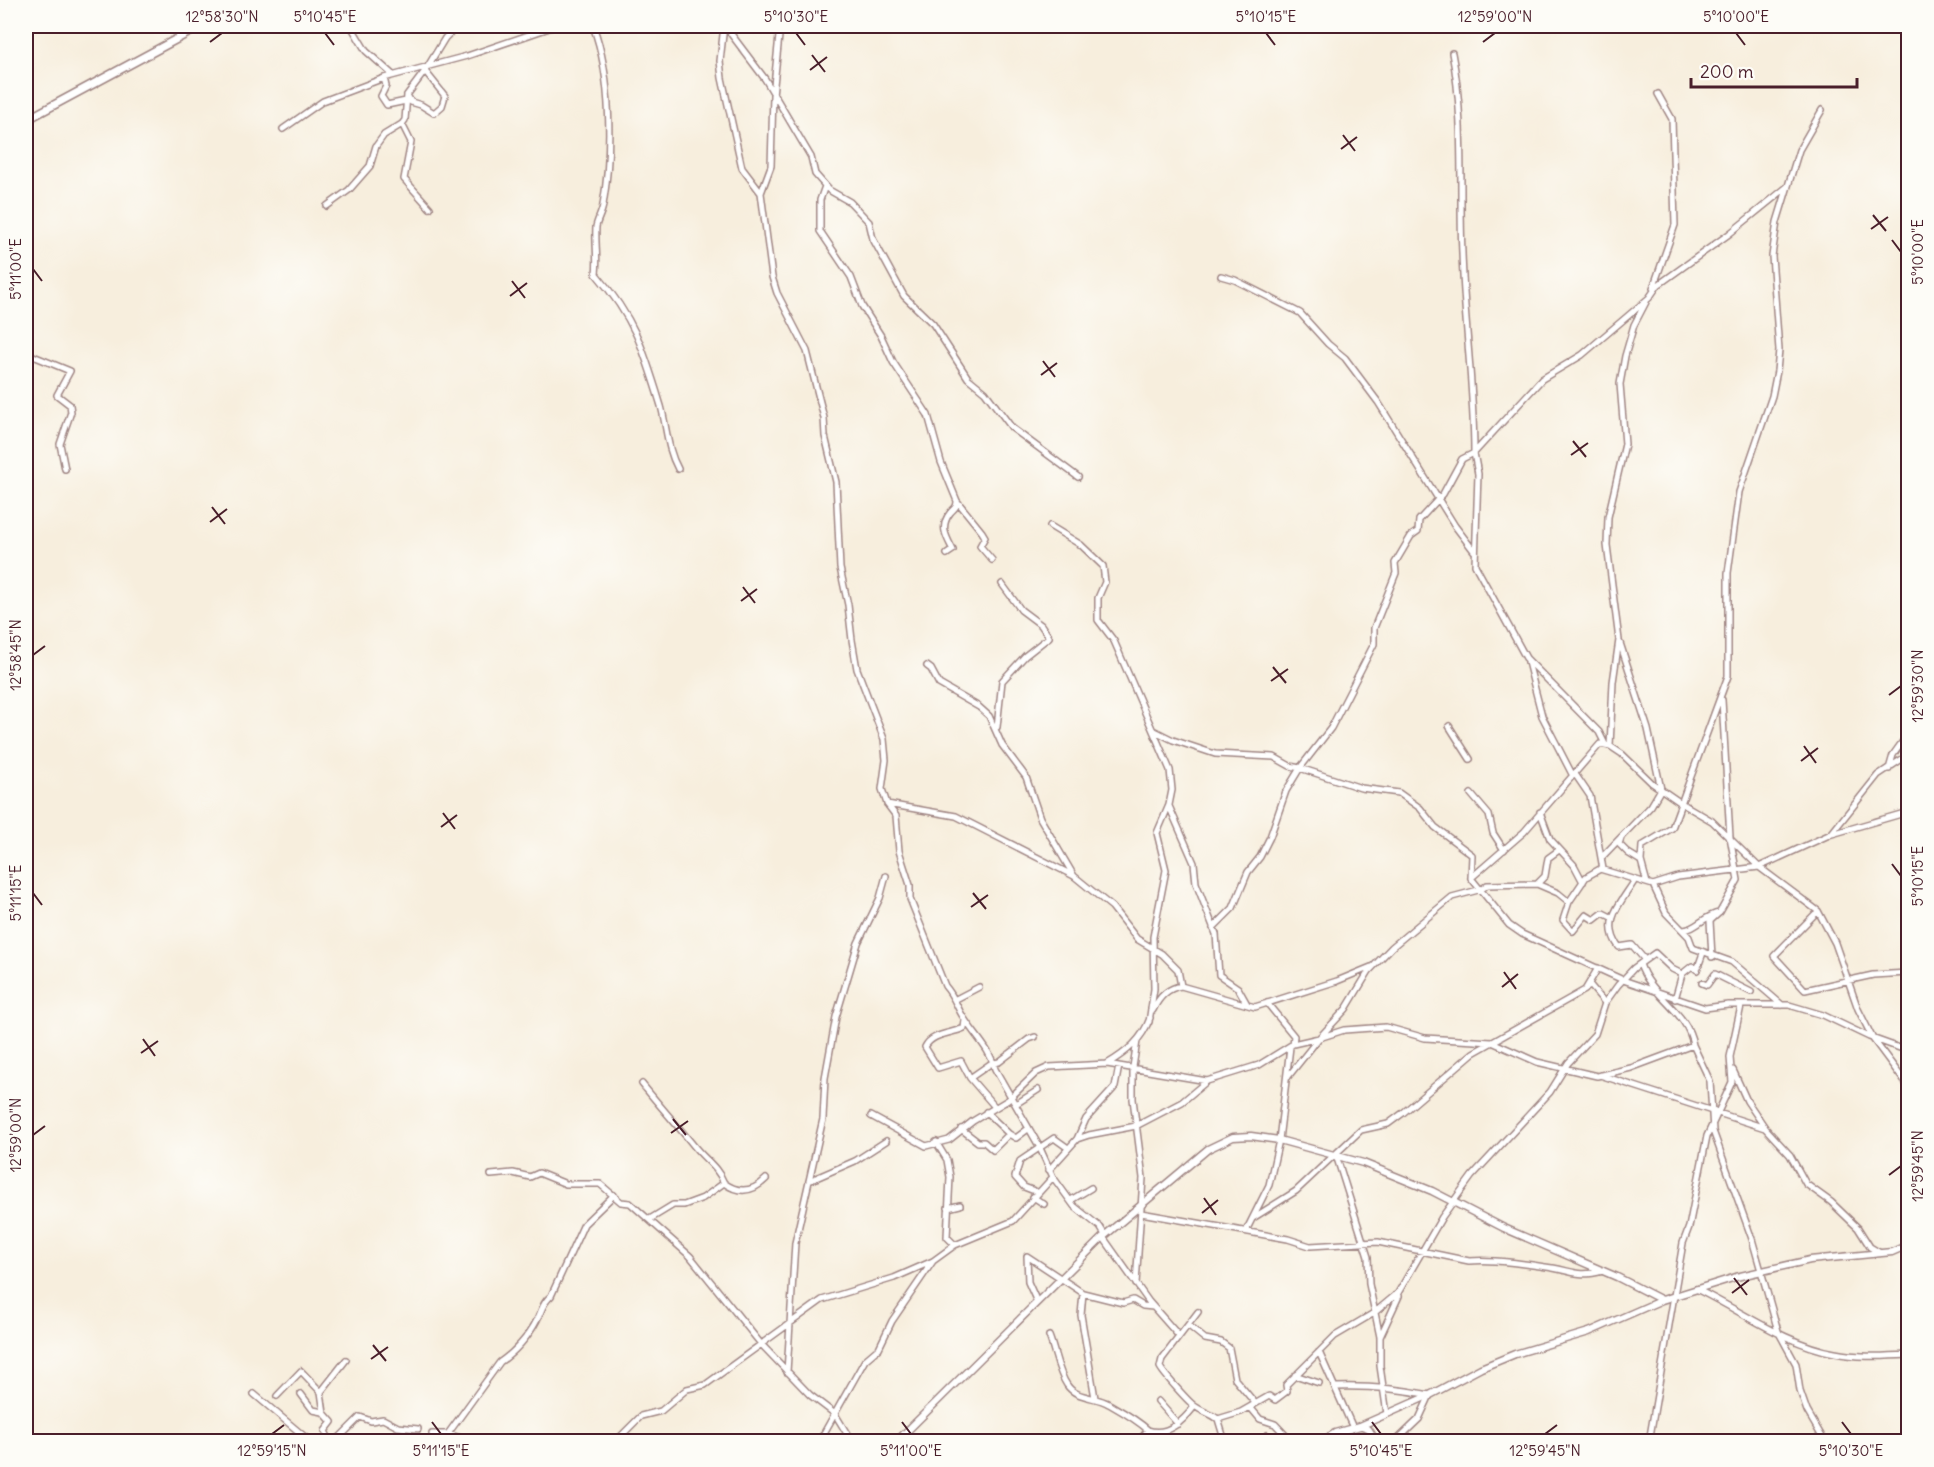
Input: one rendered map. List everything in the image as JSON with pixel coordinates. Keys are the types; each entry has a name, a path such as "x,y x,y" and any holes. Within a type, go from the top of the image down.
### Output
{"main road":[{"path":"26,120 201,26"}],"street":[{"path":"351,26 366,51 393,75"},
{"path":"327,206 349,190 370,166 376,146 384,135 405,120 406,98 445,38 457,26"},
{"path":"283,129 323,101 393,75 425,70 540,28 555,26"},
{"path":"593,26 600,44 608,141 603,207 596,225 599,254 596,274 636,329 661,407 671,456 678,469"},
{"path":"725,26 765,79 825,186 838,197 850,202 869,222 873,239 904,296 933,324 968,378 985,392 1012,428 1078,477"},
{"path":"725,26 720,61 722,78 742,168 761,193"},
{"path":"780,26 773,95 771,166 761,193 772,277 777,293 807,351 824,418 825,436 836,482 840,568 857,669 884,740 886,760 882,789 887,804 896,816 899,851 910,885 910,898 945,986 956,999 965,1020 992,1056 1053,1177 1104,1236 1153,1307 1179,1336"},
{"path":"1452,53 1460,132 1466,344 1472,377 1474,453 1478,474 1475,565 1526,658 1542,716 1574,775 1590,796 1604,869"},
{"path":"406,98 434,113 442,106 445,96 425,70"},
{"path":"384,78 386,86 381,96 387,105 406,98"},
{"path":"1603,856 1651,806 1661,789 1648,729 1619,640 1606,545 1608,517 1625,444 1620,384 1625,356 1634,325 1669,250 1675,225 1672,119 1658,94"},
{"path":"1782,1005 1732,962 1712,957 1693,948 1683,930 1666,913 1650,884 1641,861 1642,846 1665,835 1672,828 1709,722 1722,699 1728,676 1728,573 1739,492 1772,396 1777,371 1779,350 1772,256 1777,222 1799,150 1822,110"},
{"path":"402,124 411,142 404,179 430,208"},
{"path":"825,186 820,200 820,231 851,277 862,306 881,336 893,362 928,415 941,462 957,501 982,532 984,537 980,546 992,560"},
{"path":"1213,928 1233,908 1248,872 1260,857 1270,837 1286,791 1300,768 1331,728 1345,703 1374,644 1374,628 1396,573 1395,563 1411,536 1418,531 1419,520 1439,498 1462,459 1474,453 1542,379 1582,355 1648,298 1667,277 1706,252 1787,186"},
{"path":"1221,276 1235,280 1300,313 1328,344 1346,358 1378,402 1475,554"},
{"path":"26,353 70,371 57,395 70,405 71,412 60,444 65,469"},
{"path":"947,554 953,550 945,537 946,519 957,507 957,501"},
{"path":"1050,526 1081,545 1103,566 1105,582 1098,598 1098,620 1114,641 1128,679 1155,731 1170,770 1172,790 1169,805 1157,833 1166,870 1157,907 1153,949 1154,989 1149,1022"},
{"path":"1002,584 1021,609 1041,625 1049,638 1025,656 1002,681 997,728 1002,745 1026,777 1040,818 1074,876"},
{"path":"1607,745 1619,640"},
{"path":"1526,658 1599,732 1607,745 1661,789 1712,821 1759,867 1818,911 1835,943 1846,980 1873,1039 1908,1086"},
{"path":"927,666 932,669 939,684 979,707 997,728"},
{"path":"1712,957 1714,942 1709,925 1737,885 1730,837 1722,699"},
{"path":"1449,726 1470,759"},
{"path":"1155,731 1173,740 1215,754 1274,757 1290,766 1361,788 1399,793 1420,808 1435,827 1472,855 1471,878 1482,889 1499,914 1522,934 1586,965 1705,1008 1749,1004 1782,1005 1823,1015 1873,1039 1908,1051"},
{"path":"1888,769 1893,755 1908,734"},
{"path":"1471,878 1524,832 1596,747 1607,745"},
{"path":"1831,834 1878,775 1908,755"},
{"path":"1471,794 1489,815 1493,833 1504,850"},
{"path":"887,804 956,816 1074,876 1112,908 1137,939 1178,970 1180,986"},
{"path":"1169,805 1194,863 1196,883 1213,928 1218,949 1219,975 1238,988 1247,1004"},
{"path":"1540,812 1550,839 1574,865 1583,882"},
{"path":"1611,917 1603,913 1594,920 1586,915 1573,931 1563,920 1569,902 1583,882 1592,873 1604,869 1650,884 1678,877 1759,867 1831,834 1908,812"},
{"path":"1621,836 1619,844 1634,858 1641,861"},
{"path":"1537,884 1545,876 1548,858 1559,850"},
{"path":"787,1372 795,1243 823,1119 825,1078 837,1017 858,943 880,898 886,876"},
{"path":"1635,880 1611,917 1615,941 1619,947 1632,945 1642,962 1644,978 1677,1012 1710,1081 1716,1112"},
{"path":"1287,1078 1346,1009 1374,964 1426,916 1452,897 1482,889 1487,885 1537,884 1558,893 1569,902"},
{"path":"1818,911 1774,957 1805,990 1846,980 1908,973"},
{"path":"1683,930 1688,930 1710,914 1720,912"},
{"path":"1380,1337 1405,1284 1453,1202 1500,1144 1550,1092 1564,1069 1595,1034 1605,1003 1623,980 1655,953 1672,969 1682,974"},
{"path":"1675,999 1682,974 1692,966 1697,970 1703,953"},
{"path":"1107,1064 1124,1054 1137,1041 1149,1022 1154,1006 1171,988 1180,986 1255,1007 1337,981 1374,964"},
{"path":"1253,1218 1296,1191 1361,1130 1388,1124 1473,1053 1590,985 1598,968"},
{"path":"1702,983 1707,985 1715,974 1751,992"},
{"path":"1749,1004 1756,982"},
{"path":"1590,985 1605,1003"},
{"path":"956,999 979,987"},
{"path":"1246,1231 1269,1185 1279,1140 1294,1036 1267,1003"},
{"path":"1649,1442 1674,1296 1707,1136 1716,1112 1732,1082 1730,1057 1741,1006"},
{"path":"965,1020 964,1028 934,1037 925,1047 938,1068 961,1061 970,1078 995,1107"},
{"path":"1077,1139 1136,1126 1182,1102 1207,1081 1259,1065 1291,1046 1344,1030 1386,1027 1425,1038 1491,1042 1537,1062 1600,1075 1683,1104 1767,1129"},
{"path":"970,1078 999,1062 1035,1037"},
{"path":"1136,1284 1143,1178 1136,1126 1133,1067 1137,1041"},
{"path":"1600,1075 1631,1068 1693,1045"},
{"path":"871,1116 926,1146 949,1140 961,1129 1012,1097 1036,1073 1049,1067 1107,1064 1207,1081"},
{"path":"1049,1170 1077,1139 1086,1119 1115,1087 1119,1066"},
{"path":"1732,1069 1747,1101 1790,1155 1806,1184 1831,1202 1858,1228 1870,1247 1881,1253"},
{"path":"642,1084 680,1126 695,1149 718,1168 724,1183 741,1191 752,1190 766,1179"},
{"path":"1016,1104 1038,1090"},
{"path":"986,1112 1016,1138 1028,1129"},
{"path":"1713,1123 1713,1131 1739,1200 1778,1331 1796,1364 1800,1391 1807,1411 1825,1442"},
{"path":"961,1129 993,1150 1010,1134"},
{"path":"896,1442 1104,1236 1221,1141 1233,1137 1251,1136 1279,1140 1373,1167 1662,1300"},
{"path":"1044,1204 1015,1177 1020,1161 1039,1146 1055,1138 1068,1148"},
{"path":"809,1181 855,1161 886,1141"},
{"path":"936,1142 947,1160 951,1194 947,1237 955,1245"},
{"path":"1335,1155 1364,1244 1374,1313 1380,1337 1380,1366 1387,1414"},
{"path":"491,1175 513,1173 530,1177 539,1173 566,1184 600,1184 621,1202 630,1203 690,1256 762,1346 810,1395 835,1414 852,1442"},
{"path":"615,1442 641,1416 661,1411 687,1389 705,1385 752,1350 762,1346 790,1322 822,1300 894,1278 933,1261 955,1245 1013,1221 1053,1177"},
{"path":"650,1219 673,1205 684,1205 703,1198 724,1183"},
{"path":"1071,1200 1091,1188"},
{"path":"442,1442 500,1362 512,1354 538,1319 544,1302 551,1296 584,1224 614,1195"},
{"path":"948,1208 960,1205"},
{"path":"1141,1213 1246,1231 1310,1246 1378,1242 1469,1261 1482,1260 1550,1268 1571,1274 1603,1271"},
{"path":"1321,1442 1335,1433 1357,1427 1430,1395 1486,1366 1589,1332 1662,1300 1810,1260 1881,1253 1908,1245"},
{"path":"1037,1302 1028,1282 1027,1256 1063,1277 1083,1293 1124,1303 1133,1300 1143,1306 1153,1307"},
{"path":"819,1442 865,1360 879,1348 892,1321 933,1261"},
{"path":"1218,1419 1269,1396 1275,1400 1287,1391 1286,1385 1295,1375 1341,1332 1389,1303 1405,1284"},
{"path":"1696,1289 1804,1345 1834,1353 1869,1357 1908,1355"},
{"path":"1083,1293 1081,1315 1095,1398"},
{"path":"1198,1312 1162,1359 1160,1367 1166,1378 1175,1384 1194,1407 1218,1419 1225,1442"},
{"path":"1189,1326 1205,1339 1221,1342 1228,1348 1235,1379 1260,1419 1275,1424 1292,1442"},
{"path":"1049,1336 1067,1386 1086,1398 1095,1398 1134,1417 1148,1430 1160,1432 1178,1424 1194,1407"},
{"path":"1319,1352 1357,1427"},
{"path":"321,1392 346,1360"},
{"path":"277,1396 301,1371 321,1392 324,1413"},
{"path":"1295,1375 1319,1383"},
{"path":"1336,1387 1370,1386 1385,1391 1409,1390 1430,1395"},
{"path":"254,1394 311,1442"},
{"path":"301,1394 314,1410 321,1410 332,1422 325,1431 330,1441"},
{"path":"1395,1442 1419,1419 1430,1395"},
{"path":"1158,1401 1178,1424"},
{"path":"335,1442 360,1417 371,1421 383,1419 398,1426 418,1429"},
{"path":"1357,1427 1369,1429 1377,1442"},
{"path":"1138,1442 1148,1430"},
{"path":"432,1434 447,1434 476,1442"},
{"path":"1257,1442 1267,1435"}]}
